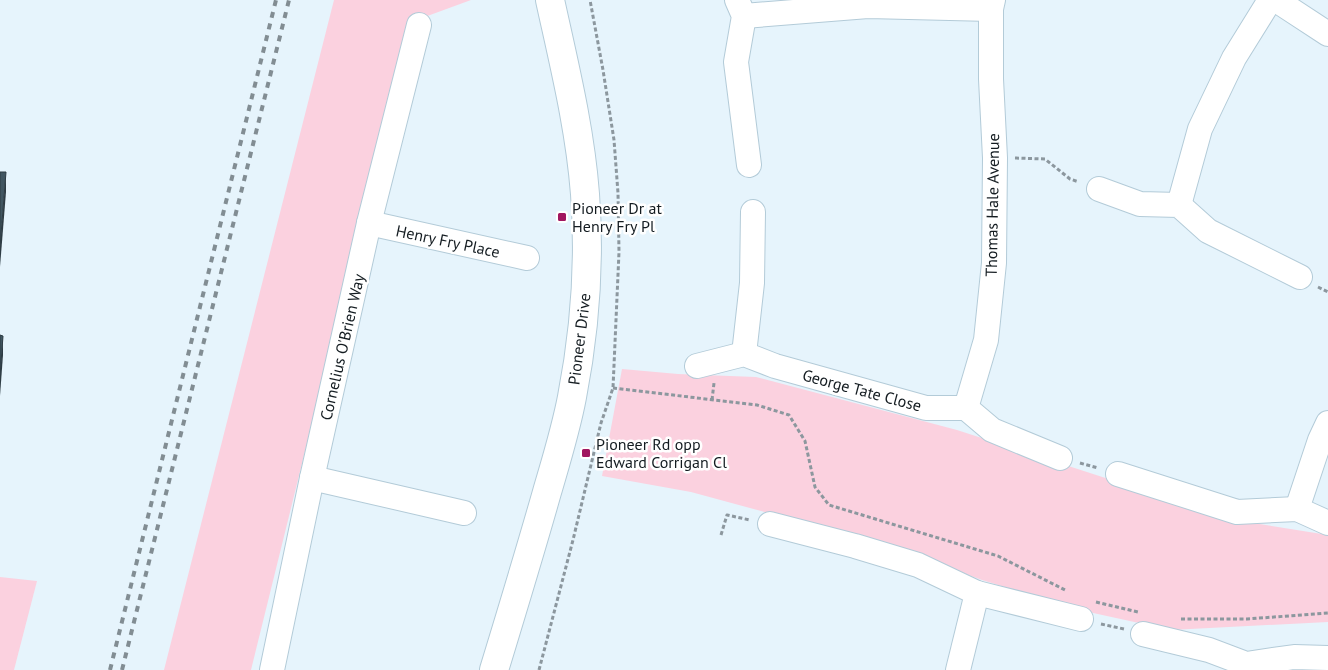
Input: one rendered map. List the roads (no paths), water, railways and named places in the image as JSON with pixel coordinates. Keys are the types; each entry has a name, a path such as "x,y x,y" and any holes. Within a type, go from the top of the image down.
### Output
{"main road":[{"name":"Pioneer Drive","path":"494,670 562,441 572,398 585,297 587,246 585,194 580,144 550,0"}],"street":[{"path":"1178,205 1200,129 1234,58 1270,0"},
{"path":"1276,0 1328,34"},
{"path":"749,165 736,62 740,8 992,5"},
{"name":"Thomas Hale Avenue","path":"966,408 986,340 994,263 995,158 991,79 992,5"},
{"name":"Cornelius O'Brien Way","path":"272,670 312,478 369,223 418,25"},
{"path":"1099,189 1140,204 1178,205 1208,231 1300,277"},
{"path":"697,366 744,354 752,283 753,212"},
{"name":"Henry Fry Place","path":"369,223 527,258"},
{"name":"George Tate Close","path":"744,354 775,366 926,408 966,408"},
{"path":"966,408 992,430 1060,458"},
{"path":"1297,509 1320,440 1328,423"},
{"path":"1118,474 1237,512 1297,509 1328,522"},
{"path":"312,478 464,513"},
{"path":"770,524 855,546 918,566 977,593 1087,610"},
{"path":"958,670 977,593"},
{"path":"1143,624 1209,650 1245,667 1294,657 1328,658"}],"railway":[{"path":"110,670 276,0"},
{"path":"122,670 289,0"}],"place":[{"name":"Pioneer Dr at Henry Fry Pl","path":"562,217"},
{"name":"Pioneer Rd opp Edward Corrigan Cl","path":"586,453"}]}
